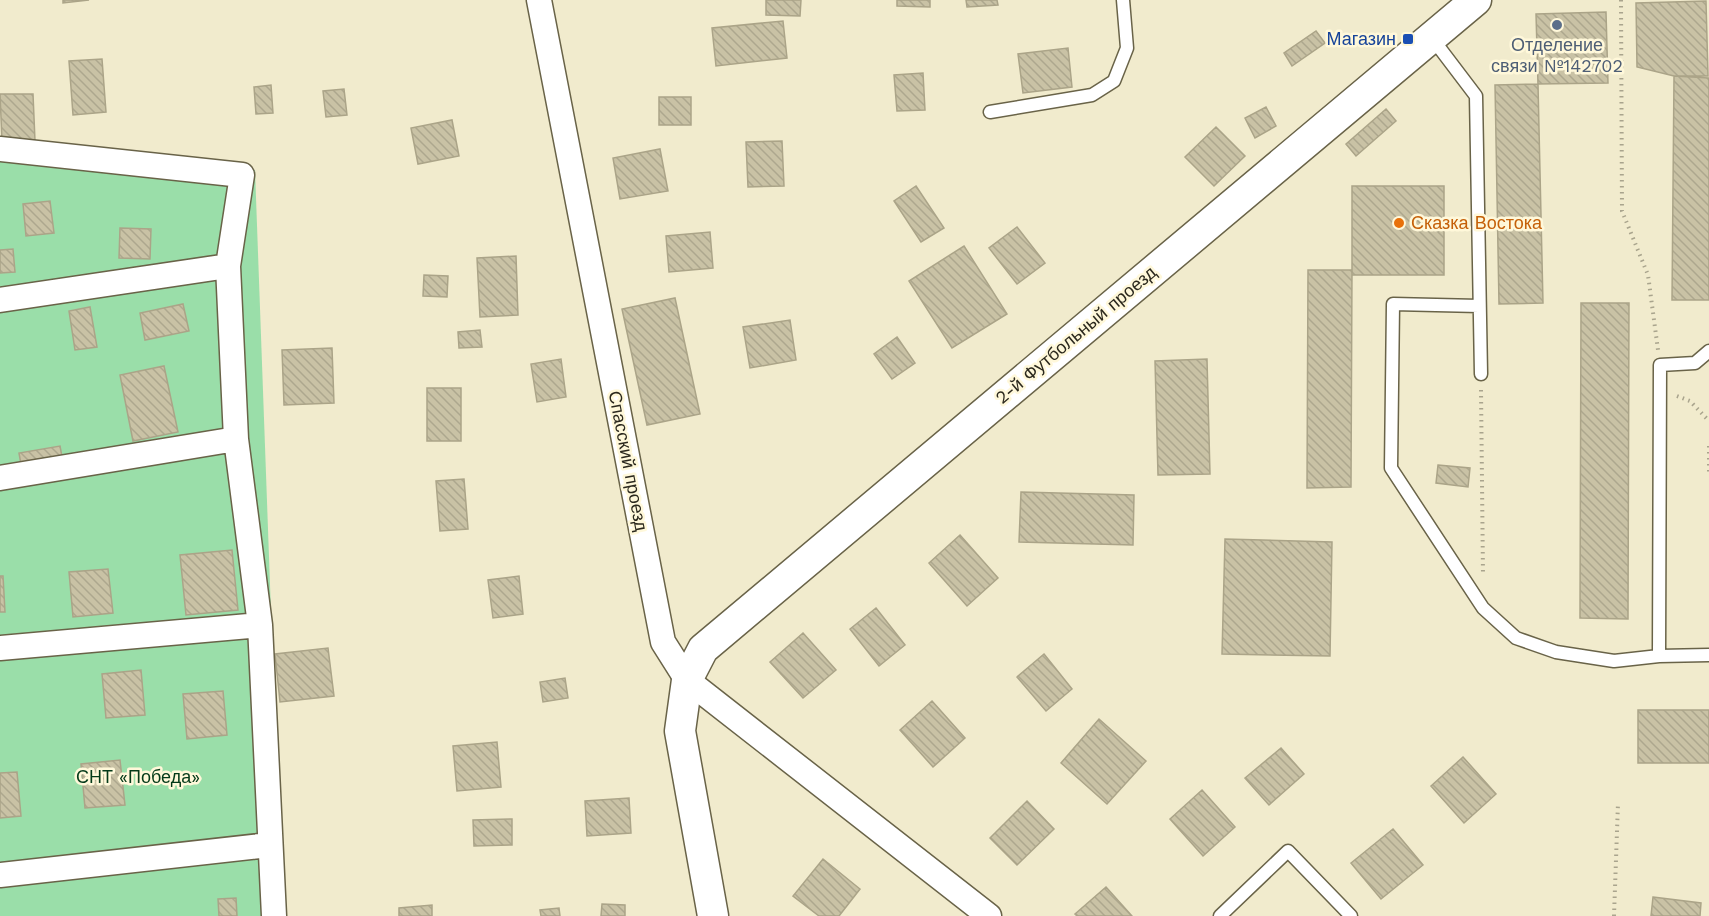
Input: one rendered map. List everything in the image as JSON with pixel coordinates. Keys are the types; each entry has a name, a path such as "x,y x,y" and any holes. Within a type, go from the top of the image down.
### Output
{"street":[{"name":"Спасский проезд","path":"539,0 663,642 687,680 989,916"},
{"name":"2-й Футбольный проезд","path":"687,680 703,649 1476,0"},
{"path":"0,149 242,175 228,266 236,439 260,624 274,916"},
{"path":"0,300 228,266"},
{"path":"0,478 236,439"},
{"path":"0,648 260,624"},
{"path":"687,680 680,731 713,916"},
{"path":"0,875 269,845"}],"lane":[{"path":"990,112 1092,95 1114,81 1127,48 1123,0"},
{"path":"1431,37 1476,96 1480,374"},
{"path":"1479,306 1393,304 1391,468 1483,608 1516,638 1556,651 1614,660 1709,655"},
{"path":"1659,656 1660,365 1695,363 1709,351"},
{"path":"1220,916 1288,851 1352,916"}],"path":[{"path":"1621,0 1622,211 1648,275 1660,365"},
{"path":"1480,374 1483,608"},
{"path":"1659,390 1690,400 1709,421"},
{"path":"1709,446 1709,472"},
{"path":"1614,916 1618,803"}],"green space":[{"name":"СНТ «Победа»","path":"0,161 255,170 282,916 0,916"}],"building":[{"path":"63,0 89,0 63,3"},
{"path":"766,0 801,0 800,16 766,15"},
{"path":"897,0 930,0 930,7 897,6"},
{"path":"966,0 997,0 998,5 967,7"},
{"path":"1706,1 1708,76 1674,76 1637,67 1636,3"},
{"path":"1606,12 1608,83 1538,84 1536,14"},
{"path":"783,21 787,58 716,66 712,28"},
{"path":"1316,31 1325,43 1292,66 1284,53"},
{"path":"1068,48 1072,87 1023,93 1018,54"},
{"path":"102,59 106,112 73,115 69,61"},
{"path":"923,73 925,110 897,111 894,75"},
{"path":"1674,76 1709,78 1709,300 1672,300"},
{"path":"1538,84 1543,303 1499,304 1495,85"},
{"path":"271,85 273,113 256,114 254,87"},
{"path":"344,89 347,115 326,117 323,91"},
{"path":"0,94 33,94 35,141 2,142"},
{"path":"659,97 691,97 691,125 659,125"},
{"path":"1266,107 1276,126 1255,138 1245,118"},
{"path":"1386,109 1396,121 1356,156 1346,144"},
{"path":"452,120 459,156 418,164 411,128"},
{"path":"1216,127 1245,156 1214,186 1185,157"},
{"path":"782,141 784,186 748,187 746,142"},
{"path":"660,149 668,191 620,199 613,158"},
{"path":"916,186 944,228 921,242 894,201"},
{"path":"1352,186 1444,186 1444,275 1352,275"},
{"path":"50,201 54,233 26,236 23,204"},
{"path":"1017,227 1045,263 1017,284 989,248"},
{"path":"120,228 151,229 150,259 119,258"},
{"path":"710,232 713,268 669,272 666,236"},
{"path":"964,246 1007,314 952,348 909,281"},
{"path":"13,249 15,272 0,273 0,250"},
{"path":"516,256 518,315 480,317 477,258"},
{"path":"1308,270 1352,270 1351,487 1307,488"},
{"path":"424,275 448,276 447,297 423,296"},
{"path":"675,298 700,414 647,425 622,309"},
{"path":"1581,303 1629,303 1628,619 1580,618"},
{"path":"183,304 189,331 145,340 140,313"},
{"path":"90,307 97,347 75,350 69,311"},
{"path":"790,320 796,360 750,368 743,327"},
{"path":"480,330 482,347 459,348 458,332"},
{"path":"897,337 915,363 892,379 874,354"},
{"path":"332,348 334,403 284,405 282,350"},
{"path":"561,359 566,397 537,402 531,364"},
{"path":"1207,359 1210,474 1158,475 1155,361"},
{"path":"164,366 178,432 133,441 120,375"},
{"path":"427,388 461,388 461,441 427,441"},
{"path":"60,446 63,462 22,470 19,453"},
{"path":"1438,465 1470,468 1468,487 1436,483"},
{"path":"464,479 468,529 440,531 436,481"},
{"path":"1021,492 1134,495 1133,545 1019,542"},
{"path":"960,535 998,578 967,606 929,563"},
{"path":"1225,539 1332,542 1330,656 1222,654"},
{"path":"232,550 238,610 186,615 180,555"},
{"path":"108,569 113,613 73,617 69,572"},
{"path":"0,576 3,576 5,612 0,612"},
{"path":"519,576 523,614 493,618 488,580"},
{"path":"876,608 905,645 879,666 850,629"},
{"path":"803,633 836,670 803,698 770,662"},
{"path":"328,648 334,696 280,702 275,654"},
{"path":"1044,654 1072,689 1046,711 1017,677"},
{"path":"141,670 145,715 106,718 102,674"},
{"path":"565,678 568,698 543,702 540,682"},
{"path":"223,691 227,735 187,739 183,694"},
{"path":"932,701 965,738 933,767 900,730"},
{"path":"1638,710 1709,710 1709,763 1638,763"},
{"path":"1099,719 1146,761 1107,804 1061,763"},
{"path":"497,742 501,787 457,791 453,746"},
{"path":"1281,748 1304,774 1269,805 1245,778"},
{"path":"1463,757 1496,794 1464,823 1431,786"},
{"path":"120,760 125,805 85,808 81,764"},
{"path":"17,772 21,816 0,818 0,773"},
{"path":"1202,790 1235,827 1203,856 1170,819"},
{"path":"629,798 631,833 587,836 585,801"},
{"path":"1027,801 1054,829 1017,865 990,838"},
{"path":"512,819 512,845 474,846 473,820"},
{"path":"1393,829 1423,865 1381,899 1351,863"},
{"path":"823,859 860,889 839,916 819,916 793,896"},
{"path":"1106,887 1132,916 1077,916 1075,914"},
{"path":"1653,897 1701,903 1700,916 1651,916"},
{"path":"236,898 237,916 219,916 218,899"},
{"path":"602,904 625,905 625,916 601,916"},
{"path":"432,905 432,916 399,916 399,908"},
{"path":"559,908 560,916 541,916 540,910"}],"place":[{"name":"Отделение связи №142702","path":"1557,25"},
{"name":"Магазин","path":"1408,39"},
{"name":"Сказка Востока","path":"1399,223"}]}
